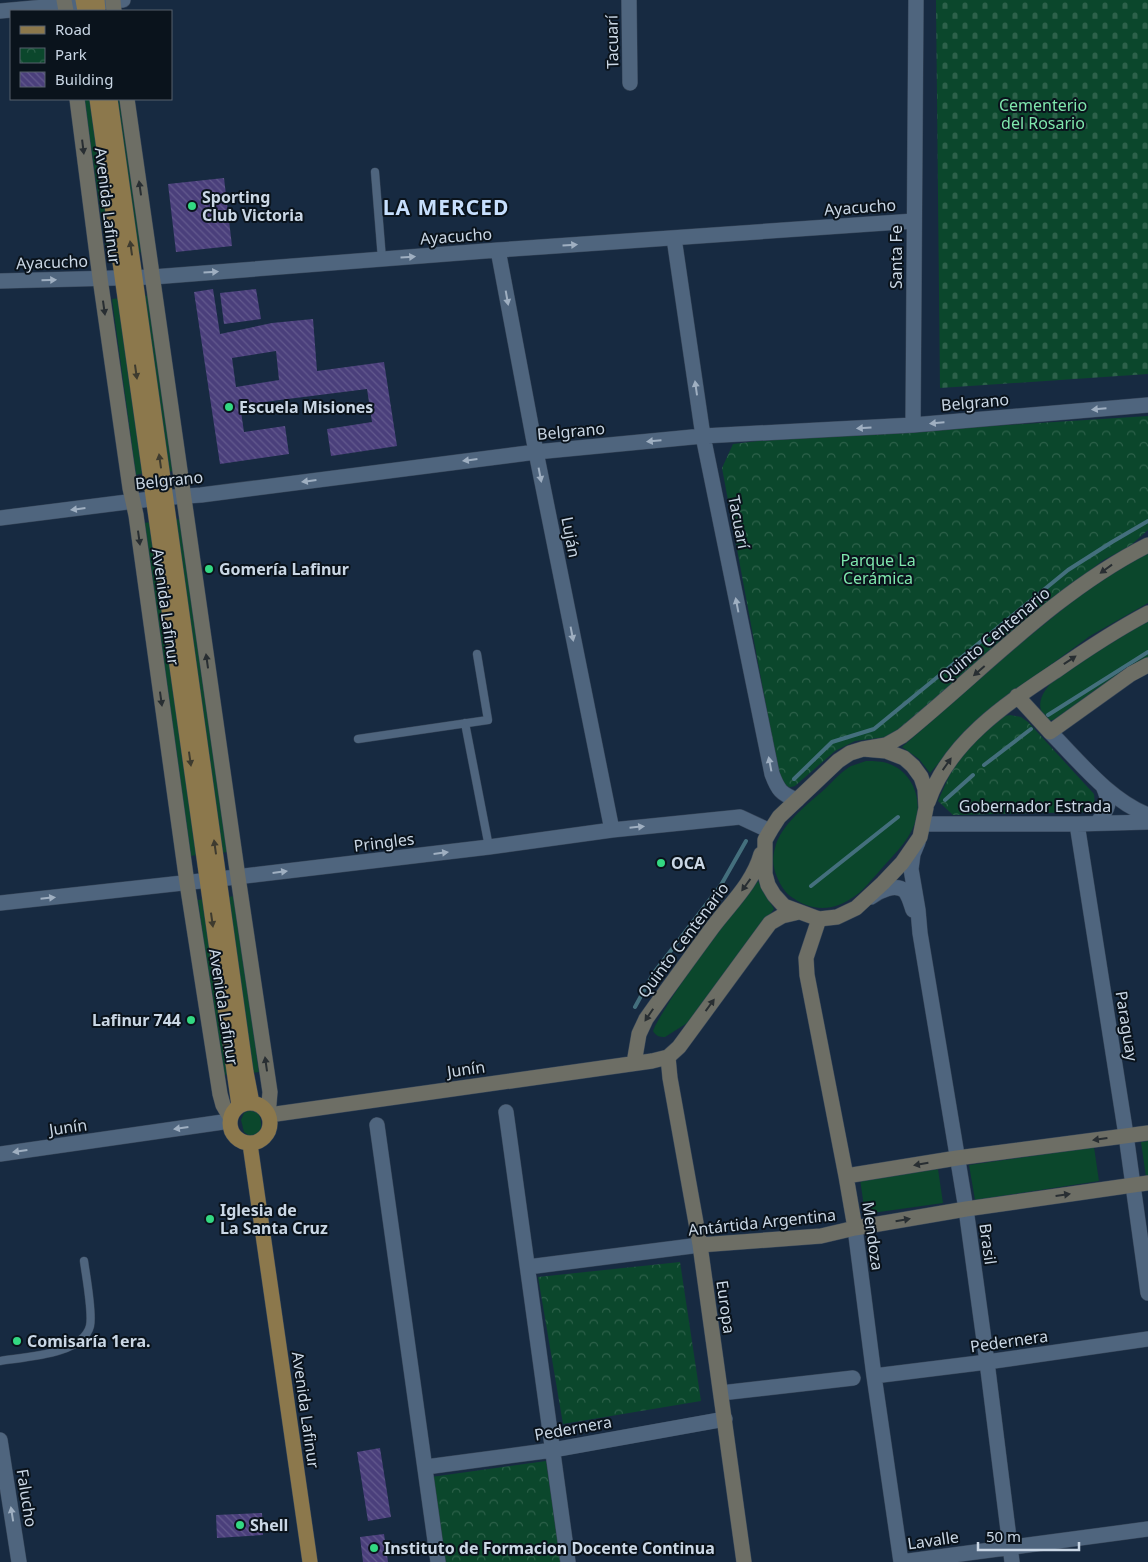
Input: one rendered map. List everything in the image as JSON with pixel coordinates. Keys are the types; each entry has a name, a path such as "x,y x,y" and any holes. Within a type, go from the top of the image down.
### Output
{"main road":[{"name":"Avenida Lafinur","path":"97,100 129,278"},
{"name":"Avenida Lafinur","path":"110,100 129,278 213,880 246,1072 238,1112"},
{"path":"263,1108 268,1113 270,1126 265,1137 256,1143 250,1144 236,1139 231,1131 238,1112 263,1108"},
{"name":"Avenida Lafinur","path":"250,1144 310,1562"}],"street":[{"name":"Tacuarí","path":"629,0 630,83"},
{"name":"Santa Fe","path":"913,425 916,0"},
{"path":"11,10 116,3"},
{"name":"Avenida Lafinur","path":"77,100 100,278 187,883 220,1094 223,1106 238,1112"},
{"name":"Avenida Lafinur","path":"127,100 270,1092 268,1113"},
{"name":"Ayacucho","path":"0,281 154,277 498,250 914,221"},
{"name":"Tacuarí","path":"674,238 702,436 772,774 776,786 786,796 797,800"},
{"name":"Luján","path":"498,250 536,452 612,830"},
{"name":"Belgrano","path":"0,518 536,452 702,436 913,425 1148,405"},
{"name":"Quinto Centenario","path":"863,749 886,745 902,736 1054,607 1119,559 1148,545"},
{"path":"926,808 926,790 921,777 904,758 886,751 863,749 850,753 838,761 779,817 768,836 765,874 768,885 784,906 819,919 837,917 856,908 884,883 902,862 922,830 932,789 958,748 986,721 1017,696 1108,635 1148,612"},
{"path":"1050,732 1131,674 1148,665"},
{"name":"Gobernador Estrada","path":"1017,696 1103,786 1132,807 1148,815"},
{"path":"1097,823 1106,811 1109,798 1103,786"},
{"name":"Pringles","path":"0,903 213,880 489,847 612,830 740,817 768,836"},
{"name":"Gobernador Estrada","path":"922,830 1148,822"},
{"name":"Paraguay","path":"1077,824 1126,1135 1141,1184 1148,1293"},
{"name":"Brasil","path":"922,830 913,854 911,869 966,1209 1011,1555"},
{"name":"Quinto Centenario","path":"634,1063 639,1034 646,1019 713,926 750,879 758,865 768,836"},
{"name":"Brasil","path":"856,908 882,890 899,888 904,891 909,899 920,933"},
{"path":"668,1057 679,1047 770,923 782,916 799,912"},
{"name":"Mendoza","path":"819,919 806,958 807,975 855,1228 901,1562"},
{"name":"Junín","path":"268,1113 652,1061 668,1057"},
{"name":"Europa","path":"668,1057 670,1078 700,1245 744,1562"},
{"name":"Junín","path":"0,1154 238,1112"},
{"path":"506,1112 568,1562"},
{"path":"377,1125 438,1562"},
{"path":"846,1176 957,1158 1148,1132"},
{"name":"Antártida Argentina","path":"528,1267 700,1245 821,1236 855,1228 966,1209 1141,1184"},
{"name":"Pedernera","path":"874,1376 1148,1339"},
{"path":"721,1393 853,1378"},
{"name":"Pedernera","path":"426,1467 553,1450 725,1419"},
{"name":"Falucho","path":"0,1440 19,1562"},
{"name":"Lavalle","path":"901,1562 1011,1555 1148,1529"}],"lane":[{"path":"375,172 382,259"},
{"path":"358,739 488,720 477,654"},
{"path":"466,723 489,847"},
{"path":"0,1361 61,1351 78,1342 87,1333 91,1322 84,1261"}],"green space":[{"name":"Cementerio del Rosario","path":"936,0 1148,0 1148,374 940,388"},
{"path":"84,100 92,100 114,254 107,256"},
{"path":"114,100 122,100 144,252 136,253"},
{"path":"150,295 174,471 166,472 142,296"},
{"path":"120,298 144,473 136,475 112,299"},
{"name":"Parque La Cerámica","path":"1148,416 1148,530 1130,546 1102,561 1028,620 900,729 886,737 855,741 835,751 795,786 787,788 780,781 722,468 733,444"},
{"path":"180,519 227,852 220,853 172,520"},
{"path":"151,522 198,855 190,856 144,523"},
{"path":"1148,552 1148,603 1090,636 993,707 970,727 930,773 919,759 902,747 1016,647 1074,600 1110,573"},
{"path":"1148,620 1148,658 1095,690 1058,719 1047,721 1041,709 1041,698 1055,678"},
{"path":"1010,715 1021,717 1028,722 1094,794 1094,804 1089,812 953,815 938,801 955,763 1000,717"},
{"path":"866,761 883,762 892,765 906,775 917,797 918,806 915,823 903,844 864,889 839,905 827,908 811,907 790,896 785,892 780,883 773,863 773,855 778,839 796,815 841,773 851,766"},
{"path":"758,881 774,909 692,1020 665,1037 657,1035 653,1031 655,1026 678,988"},
{"path":"235,896 259,1072 251,1073 227,897"},
{"path":"205,899 229,1075 222,1075 198,900"},
{"path":"250,1110 258,1113 261,1120 260,1130 251,1137 244,1132 241,1120 244,1113"},
{"path":"1148,1141 1148,1176 1146,1177 1141,1142"},
{"path":"1094,1147 1099,1181 975,1200 969,1165"},
{"path":"938,1169 943,1203 865,1214 860,1179"},
{"path":"680,1262 701,1401 563,1424 538,1277"},
{"path":"546,1461 561,1562 442,1562 431,1477"}],"building":[{"path":"224,178 232,246 176,252 168,184"},
{"path":"213,289 220,334 272,323 313,319 317,371 384,362 397,446 331,456 327,429 372,422 367,389 240,405 244,432 285,426 289,454 220,464 194,292","holes":["276,351 279,380 236,387 232,358"]},
{"path":"256,289 261,319 224,324 220,293"},
{"path":"380,1448 391,1517 368,1521 357,1452"},
{"name":"Shell","path":"262,1513 263,1535 217,1538 216,1515"},
{"name":"Instituto de Formacion Docente Continua","path":"384,1534 388,1562 363,1562 360,1537"}],"waterway":[{"path":"794,779 832,742 874,729 1068,570 1148,521"},
{"path":"1048,715 1148,652"},
{"path":"984,765 1031,729"},
{"path":"945,800 973,775"},
{"path":"811,886 898,817"},
{"path":"635,1007 653,974 721,885 746,841"}],"place":[{"name":"Sporting Club Victoria","path":"192,206"},
{"name":"Escuela Misiones","path":"229,407"},
{"name":"Gomería Lafinur","path":"209,569"},
{"name":"OCA","path":"661,863"},
{"name":"Lafinur 744","path":"191,1020"},
{"name":"Iglesia de La Santa Cruz","path":"210,1219"},
{"name":"Comisaría 1era.","path":"17,1341"},
{"name":"Shell","path":"240,1525"},
{"name":"Instituto de Formacion Docente Continua","path":"374,1548"}],"district":[{"name":"LA MERCED","path":"446,208"}]}
